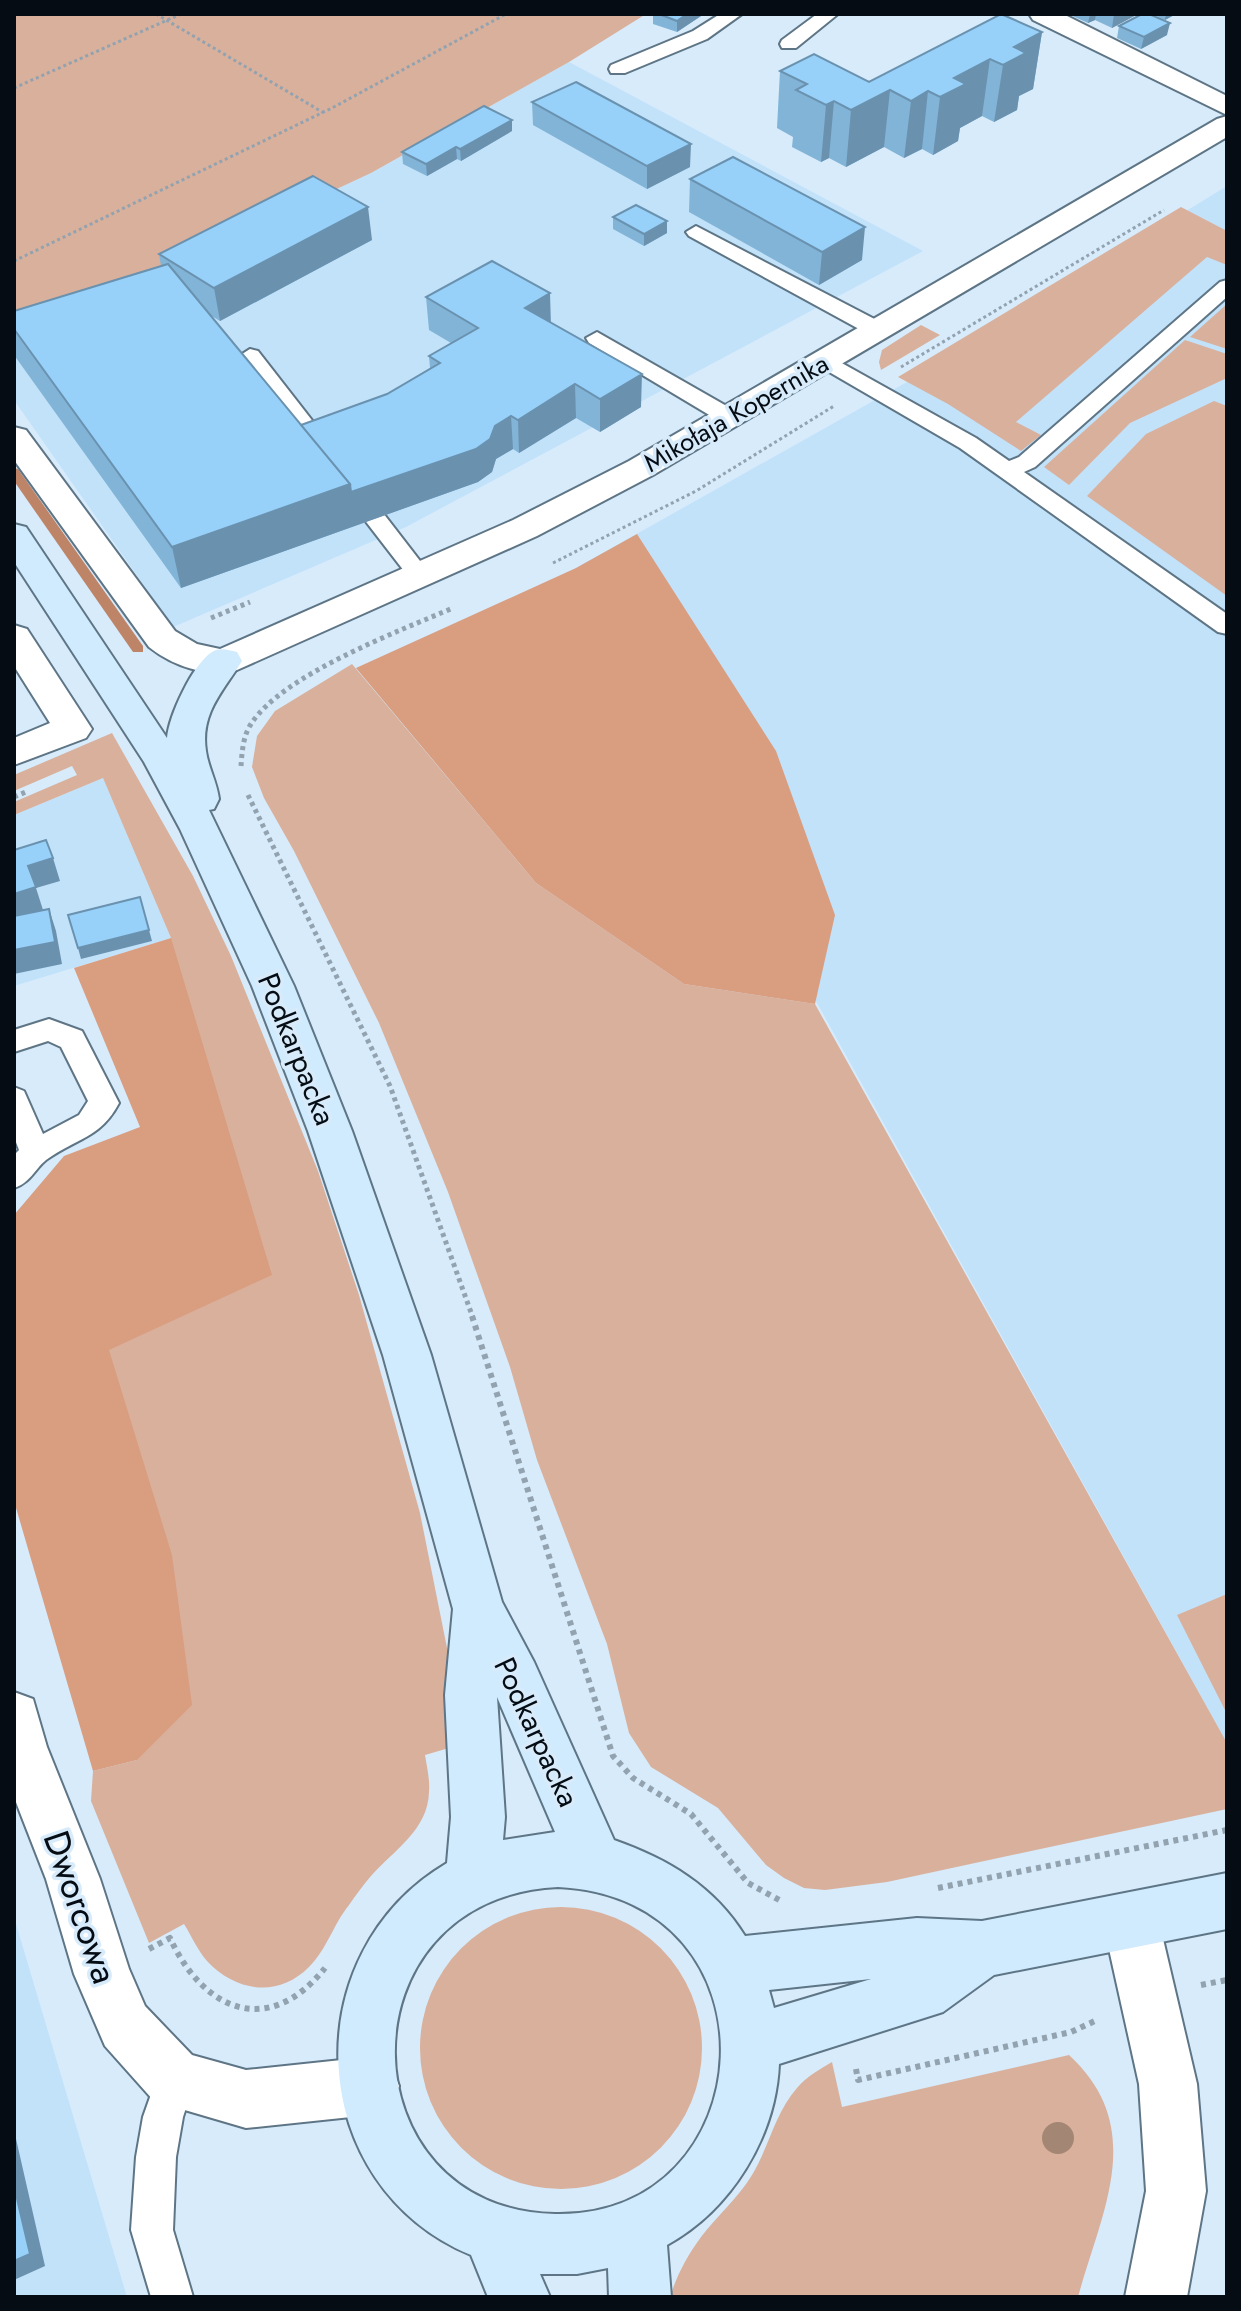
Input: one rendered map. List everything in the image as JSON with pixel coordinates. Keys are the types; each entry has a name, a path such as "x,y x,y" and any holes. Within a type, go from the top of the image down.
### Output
{"main road":[{"name":"Podkarpacka","path":"14,535 139,723 200,829 273,986 330,1131 407,1355 478,1609 516,1680 593,1856"},
{"path":"200,829 199,785 187,750 188,727 194,701 224,661"},
{"name":"Podkarpacka","path":"473,1876 478,1817 471,1695 478,1609"},
{"path":"593,1856 642,1878 677,1900 708,1927 731,1966 743,2003 749,2044 742,2097 721,2145 697,2188 636,2234 601,2243 548,2249 495,2239 448,2214 410,2178 382,2134 370,2086 366,2047 384,1979 409,1934 439,1899 473,1876 523,1859 593,1856"},
{"path":"731,1966 917,1946 982,1949 1227,1901"},
{"path":"749,2044 923,1992 982,1949"},
{"path":"636,2234 640,2297"},
{"path":"495,2239 519,2297"}],"street":[{"path":"1042,14 1227,107"},
{"name":"Mikołaja Kopernika","path":"224,661 525,528 628,475 1227,125"},
{"path":"14,437 162,639 179,652 201,660 224,661"},
{"path":"14,637 73,729 14,752"},
{"name":"Dworcowa","path":"14,1717 21,1747 73,1879 102,1974 125,2026 175,2080"},
{"path":"1131,1922 1168,2084 1176,2191 1156,2297"},
{"path":"175,2080 246,2099 370,2086"}],"lane":[{"path":"618,69 700,35 733,14"},
{"path":"789,44 829,14"},
{"path":"696,232 878,330"},
{"path":"1008,470 1027,462 1227,286"},
{"path":"597,338 729,417"},
{"path":"250,356 324,451"},
{"path":"823,362 968,443 1227,626"},
{"path":"375,518 419,575"},
{"path":"14,1041 49,1030 72,1039 104,1103 89,1123 35,1152 14,1176"},
{"path":"14,1099 35,1152"},
{"path":"172,2297 152,2230 156,2157 163,2117 175,2080"}],"path":[{"path":"156,14 324,113"},
{"path":"14,88 181,14"},
{"path":"14,261 324,113 506,14"},
{"path":"899,368 1164,210"},
{"path":"241,775 242,750 252,724 268,706 366,647"},
{"path":"245,788 390,1086 486,1354 613,1756 633,1778 691,1814 748,1883 775,1900 787,1903"},
{"path":"933,1889 1227,1830"},
{"path":"102,1974 170,1938 176,1957 198,1985 223,2003 248,2010 280,2008 304,1994 327,1964"},
{"path":"858,2080 1071,2032 1147,1997 1227,1980"}],"shaded area":[{"path":"14,14 646,14 569,62 371,173 14,339"},
{"path":"569,62 923,251 406,527 173,627 14,400 14,339 371,173"},
{"path":"1227,186 1227,1743 576,568 907,382"},
{"path":"1181,207 1227,231 1227,265 1207,257 1016,422 1041,435 1021,451 948,404 898,377"},
{"path":"1227,304 1227,349 1190,337"},
{"path":"921,325 940,335 881,370 882,350"},
{"path":"1185,340 1227,354 1227,378 1130,423 1069,485 1044,467"},
{"path":"1214,401 1227,406 1227,596 1087,496 1146,434"},
{"path":"637,534 776,751 835,915 815,1004 684,984 536,883 356,668 576,568"},
{"path":"352,664 536,883 684,984 815,1004 1227,1743 1227,1809 887,1882 825,1890 804,1888 784,1878 766,1865 718,1808 651,1767 629,1733 607,1644 537,1460 510,1367 448,1192 379,1023 294,851 264,798 252,767 257,736 275,711"},
{"path":"112,733 193,876 231,956 318,1171 359,1295 420,1513 466,1743 425,1755 429,1792 423,1818 362,1886 309,1967 284,1984 271,1987 244,1985 218,1971 204,1957 184,1924 149,1943 91,1801 93,1771 137,1760 62,1327 154,1206 171,938 103,778 14,815 14,802 77,775 72,766 14,791 14,775"},
{"path":"103,778 171,938 14,986 14,815"},
{"path":"171,938 272,1275 109,1350 172,1555 192,1705 137,1760 93,1771 14,1501 14,1215 64,1156 140,1127 74,968"},
{"path":"1227,1594 1227,1714 1177,1615"},
{"path":"561,1907 588,1910 615,1918 661,1948 691,1994 699,2021 702,2048 699,2075 691,2102 661,2148 615,2178 588,2186 561,2189 534,2186 507,2178 461,2148 431,2102 423,2075 420,2048 423,2021 431,1994 461,1948 507,1918 534,1910"},
{"path":"14,1917 127,2297 14,2297"},
{"path":"1069,2055 1093,2083 1107,2111 1113,2141 1107,2201 1078,2297 670,2297 679,2273 696,2244 752,2175 789,2098 805,2080 823,2067 832,2062 842,2107"}],"building":[{"path":"659,14 687,14 677,21"},
{"path":"1001,14 1042,32 1014,47 1026,53 1003,65 990,59 954,78 966,84 940,97 928,91 911,101 890,90 851,110 834,101 826,105 796,90 807,84 780,71 814,54 869,82"},
{"path":"1142,14 1170,23 1144,37 1119,26"},
{"path":"576,82 691,144 647,166 532,102"},
{"path":"484,106 512,120 426,164 402,152"},
{"path":"733,157 865,227 822,252 690,179"},
{"path":"313,176 368,207 214,288 159,254"},
{"path":"636,205 667,221 644,234 613,217"},
{"path":"492,261 550,293 525,308 642,374 600,399 575,384 518,420 511,416 495,426 490,439 476,449 351,492 350,484 301,425 387,394 440,363 429,356 478,328 426,297"},
{"path":"168,264 350,484 172,547 14,329 14,311"},
{"path":"46,840 53,858 28,866 36,887 14,894 14,850"},
{"path":"140,897 149,930 78,948 68,915"},
{"path":"49,909 55,942 14,950 14,916"},
{"path":"14,2186 30,2254 14,2261"}],"waterway":[{"path":"14,472 138,649"}]}
